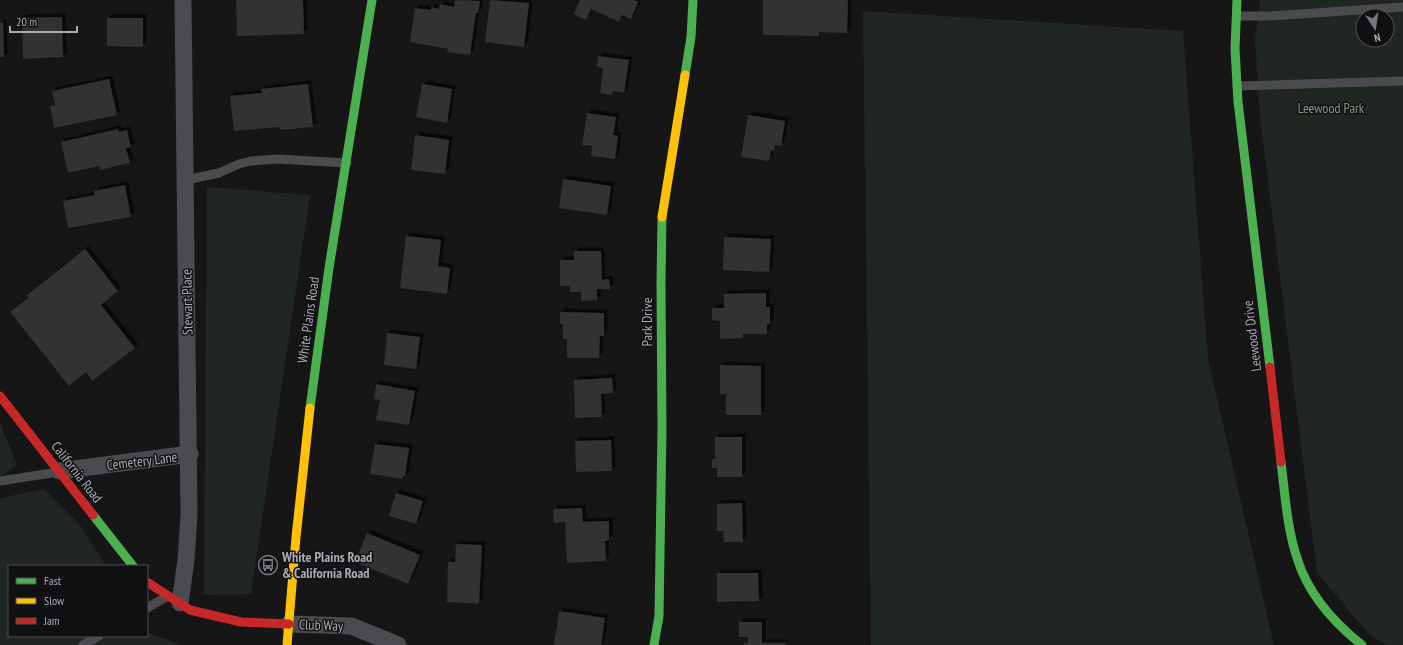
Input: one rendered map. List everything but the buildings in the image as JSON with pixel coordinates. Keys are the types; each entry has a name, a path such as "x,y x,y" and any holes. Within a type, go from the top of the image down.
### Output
{"street":[{"name":"Stewart Place","path":"174,599 186,560 189,514 190,454 184,0"},
{"name":"White Plains Road","path":"287,645 307,430 327,285 372,0"},
{"name":"Park Drive","path":"654,645 659,616 662,430 662,219 691,37 693,0"},
{"name":"Leewood Drive","path":"1237,0 1235,49 1239,110 1286,501 1297,559 1310,588 1327,614 1350,637 1362,645"},
{"name":"California Road","path":"0,396 131,565"},
{"name":"Cemetery Lane","path":"59,472 190,454"},
{"path":"148,583 190,610 241,622 289,624"},
{"name":"Club Way","path":"289,624 351,626 398,645"}],"lane":[{"path":"1236,16 1271,16 1403,7"},
{"path":"1238,86 1403,82"},
{"path":"186,180 219,173 239,164 251,161 277,159 346,163"},
{"name":"Cemetery Lane","path":"0,481 59,472"},
{"path":"148,608 174,599"},
{"path":"83,645 97,637"}],"green space":[{"name":"Leewood Park","path":"1260,0 1403,0 1403,645 1386,645 1369,634 1317,573 1260,117 1255,41"},
{"path":"863,11 1183,31 1208,359 1274,645 871,645"},
{"path":"207,187 310,195 251,594 204,595"},
{"path":"0,423 17,465 0,477"},
{"path":"44,489 80,525 105,565 8,565 8,637 148,637 148,633 183,645 0,645 0,498"}],"traffic: fast":[{"path":"310,408 329,268 372,0"},
{"path":"685,75 691,37 693,0"},
{"path":"1237,0 1235,49 1238,102 1270,367"},
{"path":"654,645 659,616 662,430 662,217"},
{"path":"1281,462 1291,535 1302,571 1308,584 1323,606 1341,627 1362,645"},
{"path":"93,515 132,565"}],"traffic: slow":[{"path":"662,217 685,75"},
{"path":"287,645 296,537 310,408"}],"traffic: jam":[{"path":"1270,367 1281,462"},
{"path":"0,396 93,515"},
{"path":"148,583 190,610 241,622 289,624"}],"place":[{"name":"White Plains Road & California Road","path":"268,565"}]}
